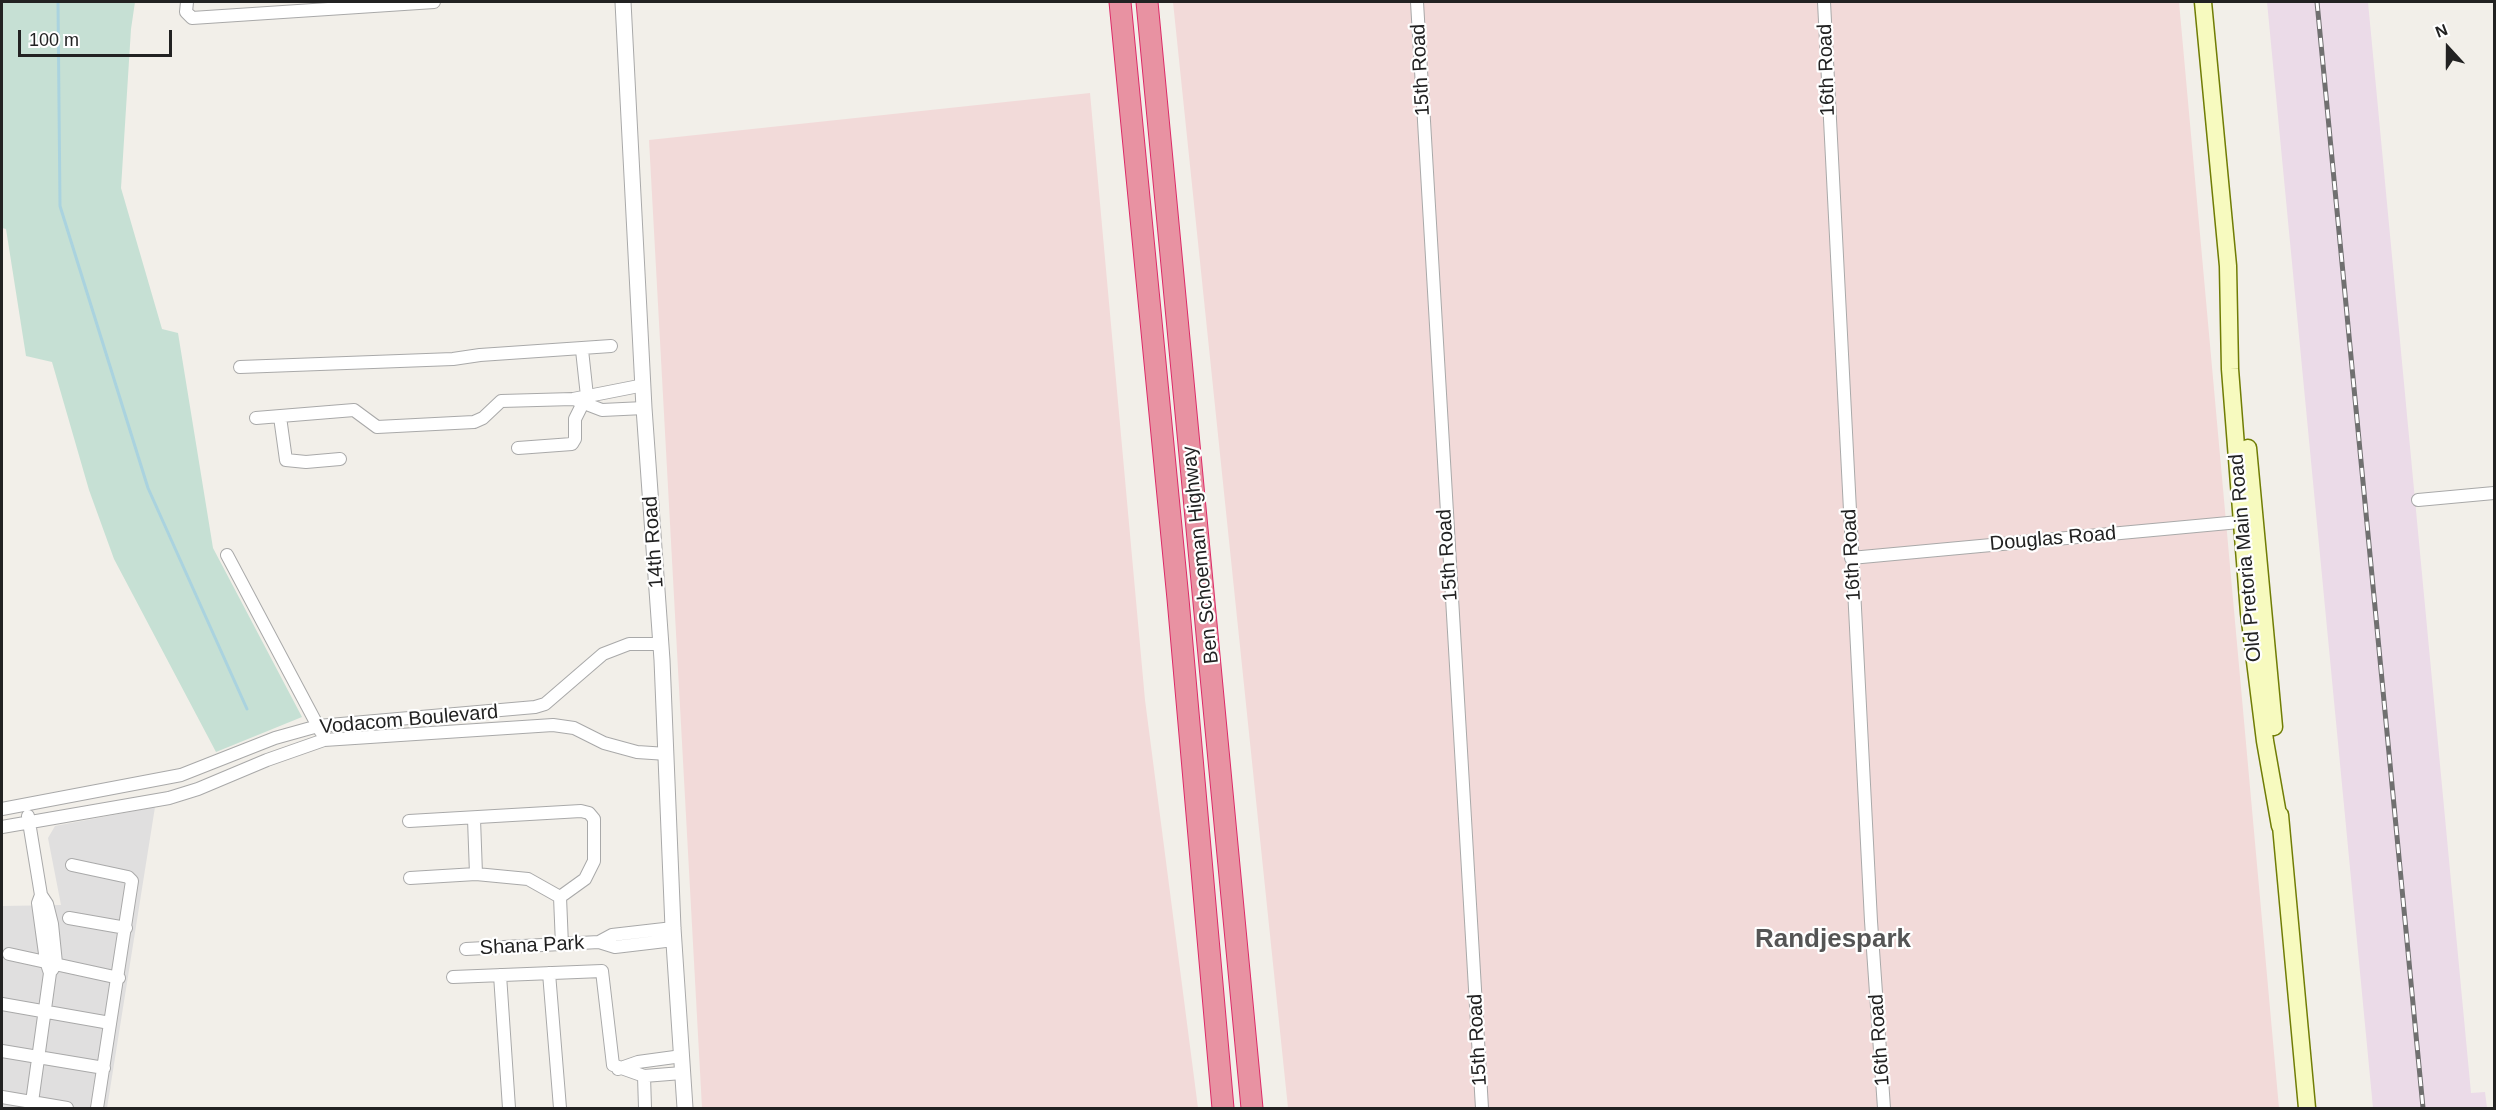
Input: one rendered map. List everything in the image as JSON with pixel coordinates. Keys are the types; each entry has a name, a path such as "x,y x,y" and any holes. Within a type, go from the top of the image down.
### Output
{"highway":[{"name":"Ben Schoeman Highway","path":"1120,2 1180,621 1220,1102"},
{"name":"Ben Schoeman Highway","path":"1147,2 1252,1108"}],"main road":[{"name":"Old Pretoria Main Road","path":"2203,2 2229,289 2230,369 2248,521 2257,680 2280,826 2307,1108"}],"street":[{"path":"187,2 186,12 192,18 434,2"},
{"name":"15th Road","path":"1417,2 1482,1108"},
{"name":"16th Road","path":"1824,2 1851,558 1884,1108"},
{"name":"14th Road","path":"622,4 644,408 661,644 673,934 685,1108"},
{"path":"240,367 453,359 611,346"},
{"path":"518,448 572,444 575,439 575,419 581,399 582,350"},
{"path":"256,418 354,410 377,427 474,422 483,418 501,401 581,399 644,386"},
{"path":"581,399 603,410 644,408"},
{"path":"280,417 286,460 299,462 340,459"},
{"path":"2418,500 2494,493"},
{"name":"Douglas Road","path":"1851,558 2248,521"},
{"path":"227,555 324,740"},
{"name":"Vodacom Boulevard","path":"2,809 181,775 275,738 318,726 535,707 545,704 603,654 629,644 661,644"},
{"name":"Vodacom Boulevard","path":"2,827 168,798 198,789 267,760 324,740 553,725 574,728 604,743 637,752 666,754"},
{"path":"25,805 41,895 38,903 50,966 40,1059 32,1102"},
{"path":"409,821 581,811 591,815 594,819 594,861 585,879 560,897"},
{"path":"474,819 476,874"},
{"path":"72,866 132,879 119,978 97,1108"},
{"path":"410,878 476,874 528,879 560,897"},
{"path":"560,897 562,945"},
{"path":"69,918 126,928"},
{"name":"Shana Park","path":"466,949 598,942 612,935 673,934"},
{"path":"9,954 50,966 119,978"},
{"path":"453,977 602,971 611,1062 618,1069 644,1076 682,1073"},
{"path":"549,973 560,1108"},
{"path":"500,975 509,1108"},
{"path":"2,1004 110,1023"},
{"path":"2,1051 104,1068"},
{"path":"618,1069 638,1062 682,1056"},
{"path":"644,1076 645,1108"},
{"path":"2,1097 68,1108"}],"shaded area":[{"path":"1173,2 2179,2 2279,1108 1288,1108"},
{"path":"2267,2 2368,2 2471,1093 2485,1092 2487,1108 2373,1108"},
{"path":"1090,93 1145,700 1198,1108 702,1108 649,140"},
{"path":"155,807 107,1108 2,1108 2,906 61,905 48,838 55,826"}],"green space":[{"path":"2,2 135,2 131,29 121,188 162,329 178,333 213,548 302,717 216,752 114,559 89,490 52,362 26,356 6,229 2,228"}],"waterway":[{"path":"58,2 60,206 148,488 247,709"}],"railway":[{"path":"2317,2 2423,1108"}],"district":[{"name":"Randjespark","path":"1833,940"}]}
